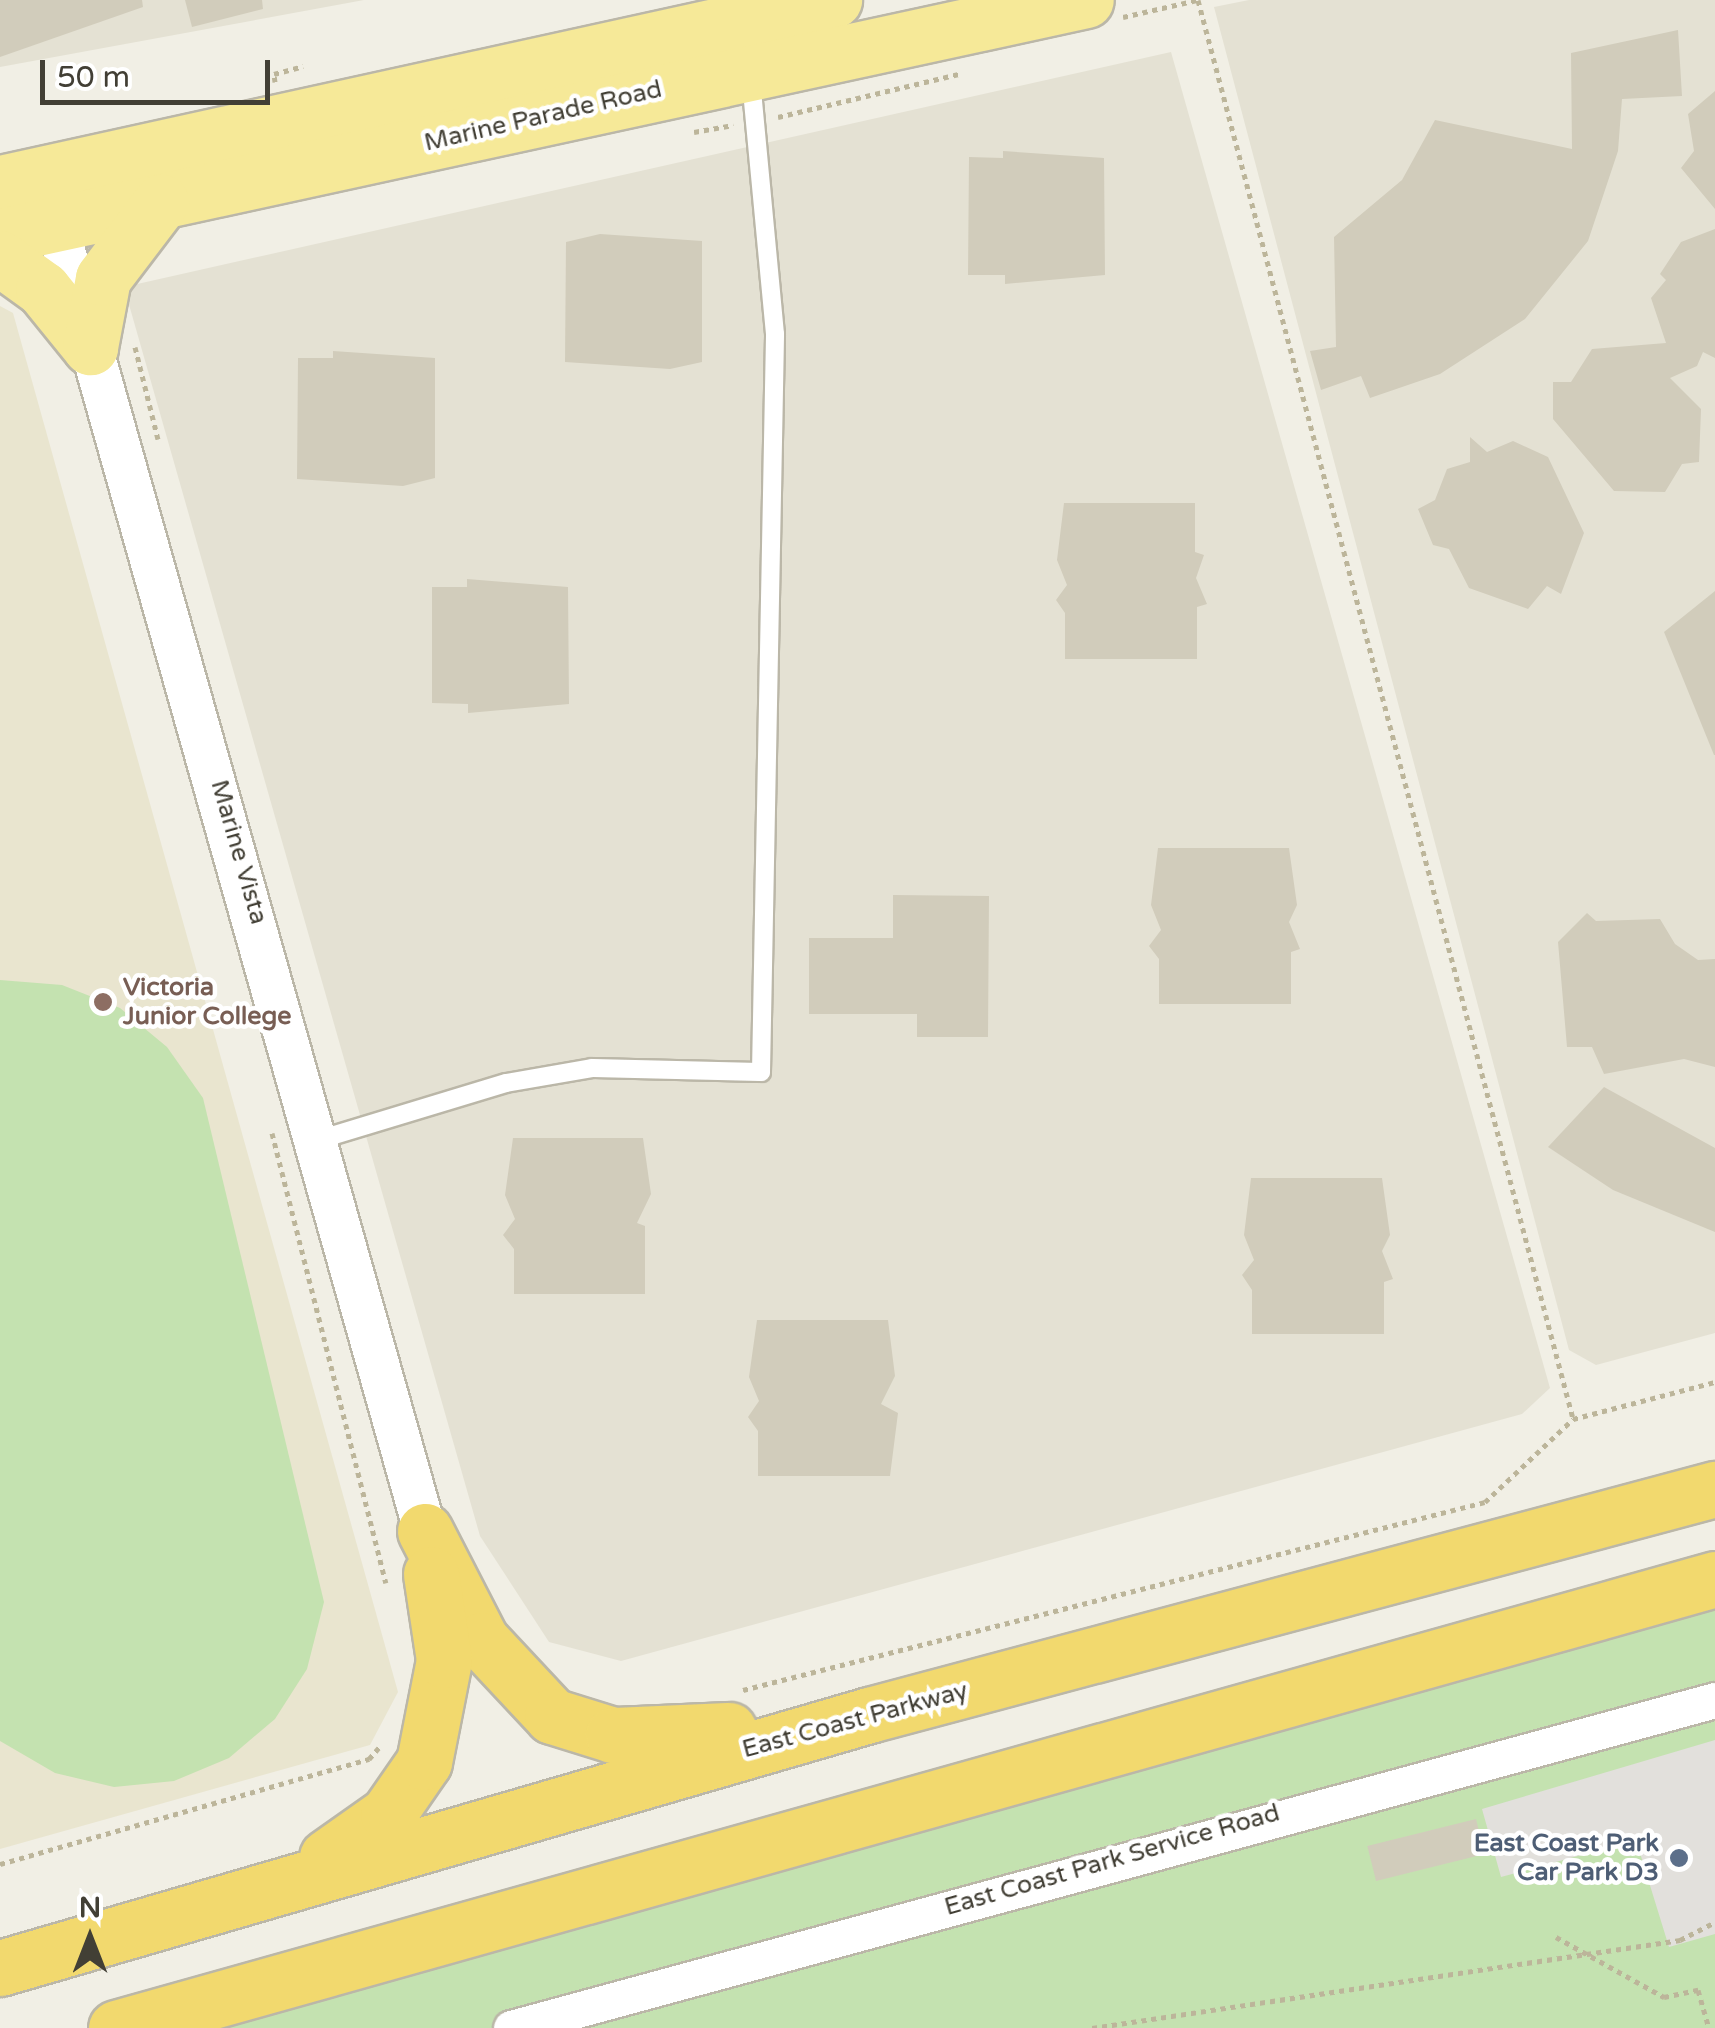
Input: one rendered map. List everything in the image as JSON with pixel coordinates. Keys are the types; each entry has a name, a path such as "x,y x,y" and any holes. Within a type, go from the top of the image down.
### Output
{"highway":[{"name":"East Coast Parkway","path":"0,1968 868,1715 1715,1488"},
{"path":"425,1531 481,1640 552,1716 613,1735 668,1737 868,1715"},
{"path":"280,1886 388,1814 424,1762 444,1660 425,1531"},
{"path":"116,2028 1715,1579"}],"main road":[{"name":"Marine Parade Road","path":"0,236 33,195 834,0"},
{"name":"Marine Parade Road","path":"33,195 161,202 749,70 1086,0"},
{"path":"112,341 103,278 161,202"},
{"path":"0,258 112,341"}],"street":[{"name":"Marine Vista","path":"33,195 112,341 318,1140 425,1531"},
{"name":"East Coast Park Service Road","path":"511,2028 1485,1755 1715,1700"}],"lane":[{"path":"318,1140 472,1092 592,1068 761,1072 775,334 749,70"}],"path":[{"path":"1198,0 1573,1419"},
{"path":"112,341 161,452"},
{"path":"271,1129 390,1600"},
{"path":"734,1693 1485,1502 1573,1419 1715,1382"},
{"path":"0,1864 369,1759 392,1731"},
{"path":"1092,2028 1680,1940 1715,1922"},
{"path":"1556,1937 1664,1997 1698,1990 1709,2028"}],"shaded area":[{"path":"0,0 364,0 0,67"},
{"path":"1249,0 1715,0 1715,1333 1596,1365 1569,1350 1214,7"},
{"path":"1171,52 1550,1388 1522,1414 621,1661 549,1642 480,1536 124,287"},
{"name":"Victoria Junior College","path":"0,306 13,313 398,1692 370,1745 0,1849"},
{"name":"East Coast Park Car Park D3","path":"1715,1740 1715,1934 1669,1947 1636,1840 1501,1877 1482,1809"}],"green space":[{"name":"Victoria Junior College","path":"0,980 62,985 120,1008 167,1047 203,1098 324,1602 307,1669 275,1719 229,1758 174,1781 114,1787 55,1773 0,1741"},
{"path":"1715,1580 1715,2028 119,2028"}],"building":[{"path":"0,0 142,0 143,7 0,57"},
{"path":"185,0 262,0 263,9 192,27"},
{"path":"1678,30 1682,96 1622,99 1618,151 1588,241 1525,319 1440,374 1370,398 1361,376 1321,390 1310,351 1336,347 1334,237 1402,180 1435,120 1572,149 1571,53"},
{"path":"1715,91 1715,209 1681,168 1694,151 1688,114"},
{"path":"1003,151 1104,158 1105,275 1005,284 1005,275 968,275 969,157 1003,158"},
{"path":"1715,229 1715,358 1703,352 1697,366 1670,378 1701,409 1699,462 1682,464 1665,492 1614,491 1553,419 1553,382 1571,382 1592,349 1666,343 1651,298 1666,280 1660,274 1681,242"},
{"path":"600,234 702,241 702,362 670,369 565,362 566,242"},
{"path":"333,351 435,358 435,478 403,486 297,479 298,358 333,358"},
{"path":"1470,437 1487,452 1513,441 1548,457 1584,533 1561,594 1547,586 1528,609 1469,588 1449,549 1433,545 1418,509 1435,500 1447,469 1470,462"},
{"path":"1064,503 1195,503 1195,552 1204,555 1196,578 1207,604 1197,607 1197,659 1065,659 1065,613 1056,600 1067,585 1057,560"},
{"path":"467,579 568,587 569,704 468,713 468,704 432,703 432,587 467,587"},
{"path":"1715,591 1715,755 1714,755 1664,632"},
{"path":"1158,848 1289,848 1297,905 1289,922 1300,949 1291,952 1291,1004 1159,1004 1159,959 1149,946 1161,930 1151,905"},
{"path":"893,895 989,896 988,1037 917,1037 917,1014 809,1014 809,938 893,938"},
{"path":"1587,913 1596,921 1660,919 1675,944 1698,960 1715,959 1715,1067 1684,1059 1604,1074 1592,1047 1567,1047 1558,942"},
{"path":"1604,1087 1715,1148 1715,1232 1613,1190 1548,1147"},
{"path":"513,1138 643,1138 651,1194 637,1223 645,1226 645,1294 514,1294 514,1249 503,1235 515,1219 505,1195"},
{"path":"1251,1178 1382,1178 1390,1235 1382,1251 1393,1279 1384,1282 1384,1334 1252,1334 1252,1290 1242,1275 1254,1260 1244,1235"},
{"path":"757,1320 888,1320 895,1376 881,1404 898,1413 890,1476 758,1476 758,1431 748,1417 759,1401 749,1377"},
{"path":"1476,1819 1485,1854 1376,1881 1367,1846"}],"place":[{"name":"Victoria Junior College","path":"103,1002"},
{"name":"East Coast Park Car Park D3","path":"1679,1858"}]}
